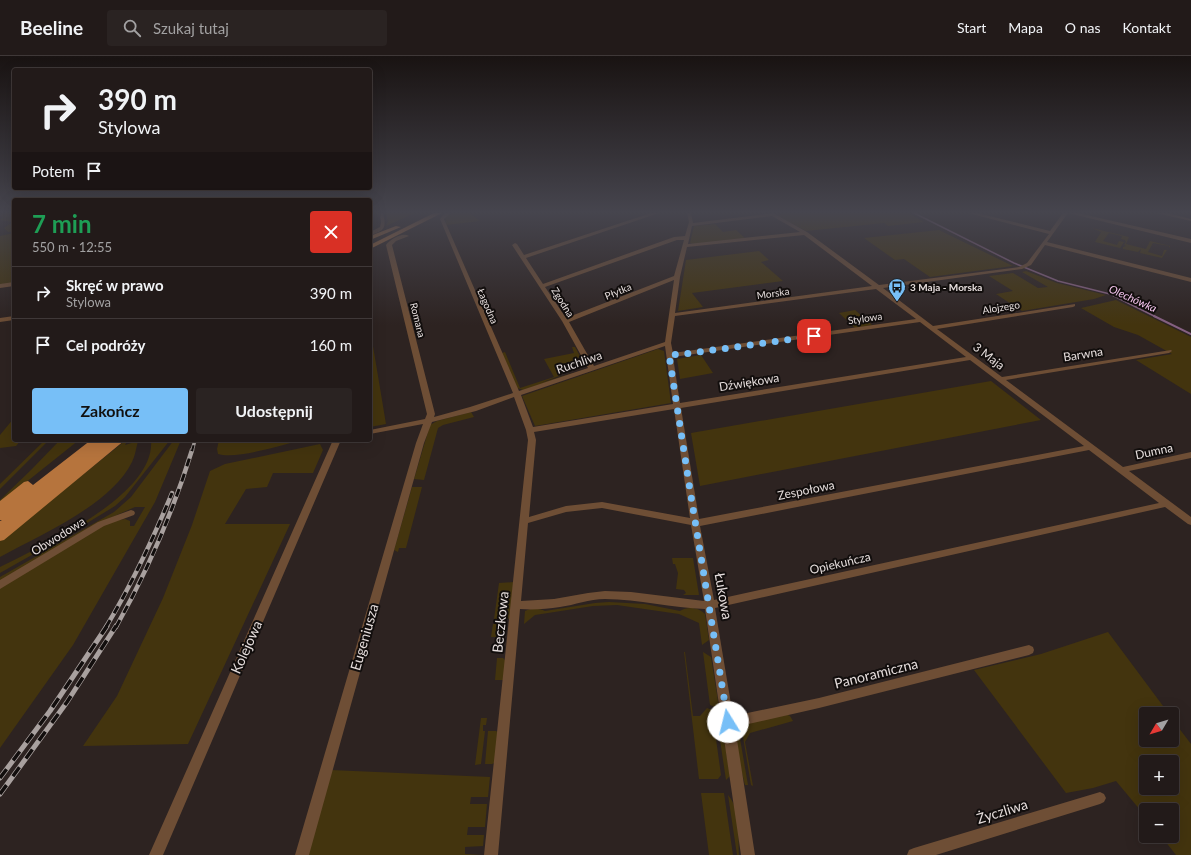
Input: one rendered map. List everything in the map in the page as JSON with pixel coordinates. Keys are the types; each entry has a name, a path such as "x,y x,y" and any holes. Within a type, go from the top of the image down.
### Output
{"main road":[{"path":"0,507 83,442"},
{"path":"0,516 94,442"},
{"path":"0,527 106,442"},
{"path":"0,537 118,442"}],"street":[{"name":"Romana","path":"390,250 431,414 428,420"},
{"name":"Łagodna","path":"455,250 517,395"},
{"name":"Zgodna","path":"519,250 565,321 592,369"},
{"path":"524,257 544,250"},
{"path":"543,286 642,250"},
{"path":"668,343 677,277 683,250"},
{"name":"3 Maja","path":"828,250 1191,522"},
{"name":"Morska","path":"671,315 1023,267 1038,250"},
{"path":"1073,250 1191,280"},
{"name":"Płytka","path":"565,321 677,277"},
{"path":"0,286 12,284"},
{"name":"Alojzego","path":"932,328 1073,305"},
{"path":"0,320 12,318"},
{"name":"Stylowa","path":"669,355 921,320"},
{"name":"Ruchliwa","path":"372,432 473,409 668,343"},
{"name":"Łukowa","path":"668,343 748,855"},
{"name":"Barwna","path":"1000,379 1169,351"},
{"name":"Dźwiękowa","path":"530,430 972,358"},
{"name":"Beczkowa","path":"491,855 532,447 530,430 517,395"},
{"name":"Eugeniusza","path":"302,855 367,625 428,420"},
{"name":"Kolejowa","path":"156,855 336,442"},
{"name":"Zespołowa","path":"525,521 566,509 590,505 602,505 696,523 1092,447"},
{"name":"Dumna","path":"1122,470 1191,455"},
{"name":"Opiekuńcza","path":"516,605 532,606 560,603 593,596 630,595 681,604 710,605 1167,504"},
{"name":"Obwodowa","path":"0,585 101,524 131,514"},
{"name":"Panoramiczna","path":"728,722 819,703 1029,650"},
{"name":"Życzliwa","path":"914,855 1100,798"}],"shaded area":[{"path":"0,250 12,250 12,283 0,285"},
{"path":"881,250 981,250 1013,266 930,277 904,259 895,260"},
{"path":"1141,250 1149,250 1148,252 1162,256 1164,250 1167,250 1162,258 1140,253"},
{"path":"759,251 769,260 761,262 783,281 692,293 703,307 678,311 686,260"},
{"path":"1026,271 1057,283 1106,295 1094,299 1022,311 996,294 1013,291 989,276 1013,273 1038,288 1048,287 1022,272"},
{"path":"1116,300 1191,337 1191,394 1136,360 1172,354 1138,335 1114,327 1081,308"},
{"path":"855,310 872,325 855,328 839,313"},
{"path":"372,340 386,424 372,427"},
{"path":"572,347 575,347 580,356 571,365 572,366 559,376 540,383 587,369 523,390 517,388 502,353 505,352 520,388 554,377 544,359 574,353"},
{"path":"658,349 664,351 671,403 535,426 522,396"},
{"path":"701,355 713,373 680,379 677,359"},
{"path":"991,381 1041,420 700,486 691,433"},
{"path":"471,412 474,417 443,425 438,428 424,480 414,479 430,425 437,421"},
{"path":"12,420 12,442 19,442 16,446 0,448 0,435"},
{"path":"43,442 47,442 0,489 0,484"},
{"path":"58,442 76,442 0,503 0,500"},
{"path":"124,442 127,442 125,445 138,442 132,462 122,478 92,505 54,529 0,557 0,541"},
{"path":"151,442 168,442 125,497 115,506 0,573 0,567 42,546 93,517 116,499 135,481 148,461"},
{"path":"172,442 180,442 155,502 73,645 0,748 0,588 109,522 125,519 130,521 130,526 134,526 145,507 135,507 92,526 0,583 0,577 114,512 131,497"},
{"path":"219,442 296,442 236,455 218,454 217,449"},
{"path":"320,444 323,450 313,473 273,473 267,487 246,489 225,524 290,524 188,744 83,746 117,696 163,598 192,525 210,471 225,464"},
{"path":"412,487 422,487 406,548 399,548 398,552 394,550"},
{"path":"672,558 693,558 699,595 683,595 686,593 684,590 676,589 678,573 675,564 673,564"},
{"path":"514,582 511,617 508,619 494,619 499,583"},
{"path":"609,602 645,604 680,611 689,608 700,610 705,614 709,640 702,645 699,623 679,614 617,605 593,606 535,615 524,624 525,611 530,609 545,611"},
{"path":"493,624 506,624 504,637 491,637"},
{"path":"1108,632 1164,707 1139,707 1139,747 1179,747 1179,728 1191,744 1191,855 1176,855 1167,843 1179,843 1179,803 1139,803 1139,809 1116,781 1093,788 1066,793 974,670 1041,654"},
{"path":"684,652 693,716 700,716 707,708 712,710 721,775 718,779 699,779"},
{"path":"703,652 711,657 730,776 726,780 715,707 710,705"},
{"path":"497,658 503,658 506,661 504,680 495,680"},
{"path":"786,714 790,716 793,721 750,733 745,742 753,786 751,785 741,725"},
{"path":"481,718 487,718 486,725 483,725 483,731 485,731 481,764 475,765"},
{"path":"738,727 748,785 745,785 738,755 736,732"},
{"path":"488,731 496,731 499,733 496,762 492,764 485,764"},
{"path":"331,770 490,777 488,797 471,797 470,804 487,804 485,827 468,827 467,835 484,835 483,846 465,847 465,854 482,855 307,855"},
{"path":"701,793 724,793 733,855 709,855"},
{"path":"728,795 735,808 737,816 739,855 737,855"}],"waterway":[{"name":"Olechówka","path":"989,250 1014,263 1058,281 1110,294 1154,316"},
{"name":"Olechówka","path":"1154,316 1191,334"}],"railway":[{"path":"192,451 194,442"},
{"path":"116,627 139,584 159,540 177,496 192,450"},
{"path":"106,627 142,561 172,493"},
{"path":"0,778 50,711 107,626"},
{"path":"0,794 67,702 116,626"}],"place":[{"name":"3 Maja - Morska","path":"897,302"}],"route":[{"path":"728,722 669,355 814,336"}]}
